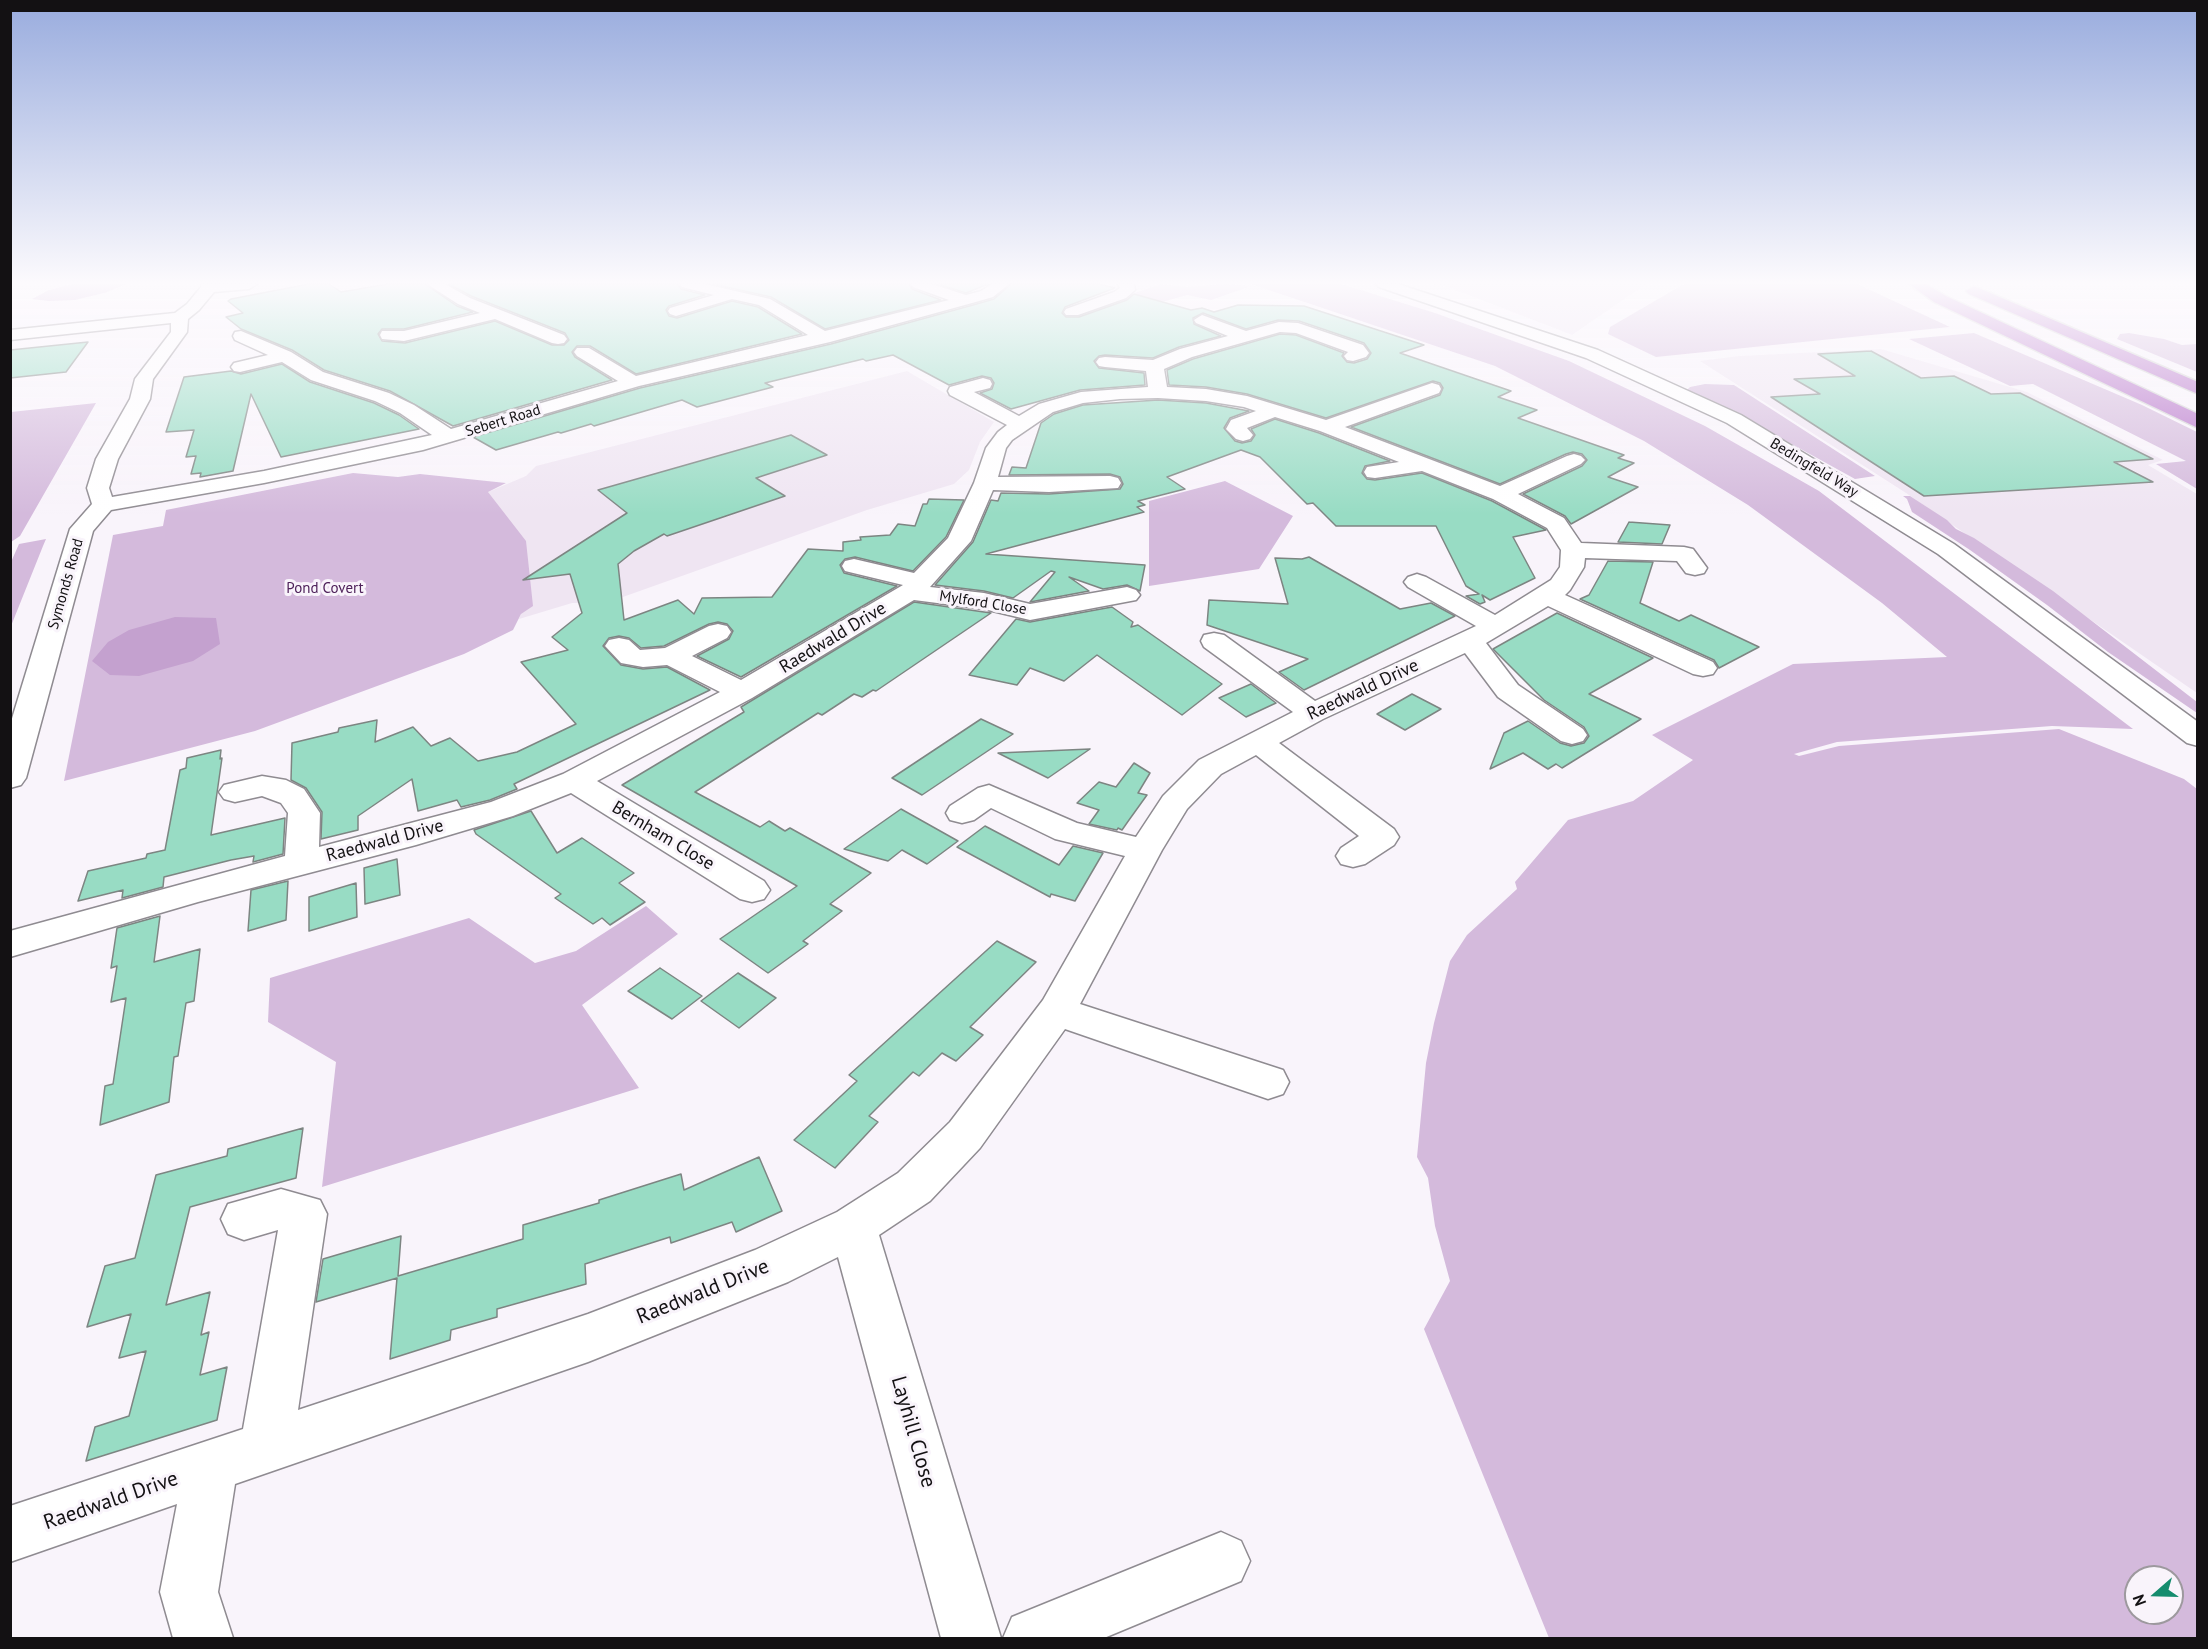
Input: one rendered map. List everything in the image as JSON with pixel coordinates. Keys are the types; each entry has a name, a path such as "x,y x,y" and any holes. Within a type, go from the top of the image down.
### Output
{"highway":[{"path":"2070,361 2198,422"},
{"path":"2091,361 2198,408"},
{"path":"2134,361 2198,389"},
{"path":"2155,361 2198,378"}],"street":[{"path":"104,505 98,488 107,459 140,399 144,379 157,361"},
{"path":"240,367 265,361"},
{"path":"293,361 317,376 407,409 450,437"},
{"path":"598,361 633,382"},
{"name":"Sebert Road","path":"104,505 264,477 416,446 633,382 724,361"},
{"path":"1105,362 1156,379 1177,361"},
{"name":"Bedingfeld Way","path":"1607,361 1734,419 1946,549 2198,737"},
{"name":"Raedwald Drive","path":"10,944 502,809 574,781 742,692 916,587 958,541 985,483 996,448 1005,436 1020,424 1046,408 1081,398 1120,393 1156,379 1216,397 1247,402 1327,427 1501,494 1556,523 1573,550 1572,567 1561,585 1547,596 1482,633 1313,713 1210,767 1174,803 1145,850 1057,1011 965,1135 914,1187 853,1227 771,1266 588,1338 10,1534"},
{"path":"983,384 957,391 1020,424"},
{"path":"1327,427 1432,389"},
{"path":"1243,435 1236,429 1238,424 1274,411"},
{"path":"1501,494 1574,460"},
{"path":"1374,472 1426,464"},
{"path":"985,483 1110,483"},
{"name":"Symonds Road","path":"10,778 82,529 104,505"},
{"path":"1573,550 1684,554 1695,568"},
{"name":"Raedwald Drive","path":"854,566 916,587"},
{"path":"1416,582 1482,633 1508,691 1572,735"},
{"name":"Mylford Close","path":"916,587 1030,612 1127,595"},
{"path":"1547,596 1703,668"},
{"path":"619,646 631,657 671,656 718,632"},
{"path":"1214,641 1313,713"},
{"path":"671,656 742,692"},
{"path":"1258,742 1382,837 1353,856"},
{"name":"Bernham Close","path":"574,781 752,890"},
{"path":"235,792 262,786 275,787 293,796 304,813 303,862"},
{"path":"962,813 989,795 1068,831 1145,850"},
{"path":"1057,1011 1268,1082"},
{"path":"244,1219 281,1209 304,1214 266,1447"},
{"name":"Layhill Close","path":"853,1227 971,1638"},
{"name":"Raedwald Drive","path":"203,1638 189,1592 211,1467"},
{"path":"1033,1638 1221,1561"}],"shaded area":[{"path":"1700,361 1922,361 2027,392 2163,460 2148,465 2197,494 2197,693 1906,493"},
{"path":"907,371 994,422 980,442 969,470 954,484 867,510 606,603 572,603 519,619 521,614 488,492 526,476 536,466"},
{"path":"175,617 216,618 220,644 193,661 139,676 110,675 92,661 108,642 129,630"}],"green space":[{"path":"1480,361 1569,361 1705,426 1819,491 2133,729 2052,726 1837,742 1794,754 1799,756 1839,746 2059,729 2184,779 2197,789 2197,1638 1549,1638 1424,1329 1450,1281 1435,1226 1428,1178 1417,1157 1426,1063 1450,961 1467,935 1517,889 1515,882 1568,820 1633,801 1693,760 1652,735 1793,664 1947,657 1882,603 1748,505 1644,441 1495,366"},
{"path":"1956,361 2039,361 2142,405 2197,432 2197,489 2156,464 2186,461 2033,384 2010,386"},
{"path":"2170,361 2197,361 2197,372"},
{"path":"1705,384 1734,385 1875,476 1855,479 1779,437 1686,391 1690,387"},
{"path":"96,403 20,536 11,542 11,412"},
{"name":"Pond Covert","path":"353,473 398,477 420,474 506,483 488,492 526,541 533,606 521,614 513,630 464,654 255,731 64,781 113,535 163,526 166,510"},
{"path":"1225,481 1293,516 1259,569 1149,586 1149,501"},
{"path":"1903,496 1910,496 1947,520 1956,529 1974,538 2053,591 2197,702 2197,713 2108,652 1970,550 1912,512 1907,499"},
{"path":"46,539 11,626 11,562 19,544"},
{"path":"646,906 678,934 582,1005 639,1088 322,1187 336,1062 268,1022 270,978 469,918 535,963 576,951"}],"building":[{"path":"10,361 74,361 66,372 10,378"},
{"path":"310,361 581,361 612,380 453,426 390,391 324,370"},
{"path":"615,361 690,361 636,374"},
{"path":"757,361 855,361 765,383 773,387 697,407 682,400 594,426 591,424 558,432 496,450 473,437 640,388"},
{"path":"904,361 1094,361 1099,368 1144,373 1145,385 1080,390 1011,409 980,393 992,389 994,383 991,378 982,376 949,385"},
{"path":"1188,361 1346,361 1354,363 1361,361 1423,361 1511,391 1498,397 1537,410 1518,418 1624,455 1618,458 1634,463 1608,477 1638,487 1571,524 1565,516 1523,494 1582,466 1587,460 1582,454 1573,452 1566,454 1500,484 1351,427 1440,395 1443,388 1440,383 1433,381 1326,418 1247,394 1206,387 1169,385 1167,370"},
{"path":"1830,361 1889,361 1921,378 1954,376 1991,394 2020,393 2153,459 2114,462 2153,482 1924,496 1771,397 1820,394 1794,379 1855,376"},
{"path":"282,364 310,382 374,403 399,415 419,429 281,457 251,394 233,471 200,477 201,473 191,474 196,456 186,457 194,430 166,432 184,377 231,371 241,374"},
{"path":"1158,400 1206,403 1249,411 1230,418 1224,428 1235,441 1242,443 1251,441 1255,435 1251,429 1275,419 1319,433 1390,461 1365,466 1362,473 1367,479 1375,480 1422,473 1492,501 1546,530 1513,537 1535,578 1490,600 1482,595 1485,602 1480,604 1466,596 1479,594 1466,586 1436,526 1336,526 1313,503 1307,504 1260,457 1241,450 1167,477 1185,489 1138,501 1145,505 1137,507 1144,512 986,554 1145,565 1140,591 1127,585 1103,589 1069,577 1089,591 1030,602 1055,572 1051,571 1013,598 984,591 935,585 973,542 991,500 998,501 1001,493 1049,494 1120,489 1123,484 1120,477 1110,474 1009,475 1012,467 1026,468 1041,423 1054,414 1083,405"},
{"path":"791,435 827,455 756,478 785,496 667,536 664,534 634,551 618,564 624,620 678,600 694,614 702,598 772,597 808,549 843,551 843,542 861,540 860,537 890,535 898,524 915,526 923,504 927,504 929,499 964,500 946,537 913,571 855,557 845,559 840,565 844,573 897,586 741,677 697,656 729,639 733,631 727,624 718,622 709,624 664,646 641,648 629,638 619,636 609,638 603,646 621,665 643,669 667,667 710,690 514,784 517,789 490,800 461,807 457,800 418,811 412,779 358,816 358,830 321,839 322,812 306,788 291,780 292,743 338,732 339,728 377,720 375,742 413,727 431,746 450,738 478,761 517,752 576,724 521,662 568,650 552,637 582,613 570,574 523,580 627,513 598,490"},
{"path":"1629,522 1670,525 1662,544 1618,542"},
{"path":"1309,557 1400,609 1431,603 1455,616 1304,690 1279,672 1308,659 1207,625 1209,600 1288,604 1275,558"},
{"path":"1608,561 1653,562 1640,603 1679,621 1691,615 1759,647 1719,668 1714,660 1580,599 1589,595"},
{"path":"914,602 991,613 876,691 873,690 862,697 854,694 822,715 818,713 695,792 760,827 769,821 785,831 790,828 871,873 830,904 842,911 803,941 808,944 768,973 720,939 797,886 622,785 744,712 741,707"},
{"path":"1112,607 1133,622 1131,627 1138,625 1222,684 1182,715 1097,655 1064,681 1030,668 1017,685 969,675 1016,619 1030,622"},
{"path":"1557,613 1653,658 1589,694 1641,719 1562,768 1556,764 1548,769 1523,753 1490,769 1504,733 1528,721 1560,743 1571,746 1584,743 1589,736 1584,727 1544,700 1493,649"},
{"path":"1251,684 1276,703 1246,717 1219,698"},
{"path":"1412,694 1441,709 1405,730 1377,714"},
{"path":"981,719 1013,734 922,795 892,778"},
{"path":"1090,749 1048,778 998,753"},
{"path":"221,750 220,759 222,758 211,835 285,818 283,854 253,862 254,856 231,860 164,877 163,887 122,898 123,890 78,901 88,871 146,858 147,854 165,850 180,770 186,768 187,758"},
{"path":"1134,763 1150,773 1138,793 1147,795 1122,830 1089,824 1099,810 1077,803 1099,782 1116,787"},
{"path":"901,809 958,841 927,864 902,850 888,861 844,849"},
{"path":"531,811 557,853 582,838 634,873 619,883 645,902 610,925 602,918 593,924 555,898 561,894 476,834 474,830"},
{"path":"985,826 1059,865 1073,846 1103,853 1075,901 1051,894 1050,897 957,847"},
{"path":"397,859 400,895 365,904 364,868"},
{"path":"288,881 286,920 248,931 251,890"},
{"path":"356,883 357,917 309,931 309,897"},
{"path":"160,916 154,962 200,949 194,1001 186,1003 178,1056 174,1057 169,1102 100,1125 105,1086 113,1084 126,998 111,1002 117,966 111,968 117,928"},
{"path":"997,941 1036,962 970,1027 983,1035 956,1061 942,1053 919,1076 913,1072 869,1116 878,1122 835,1168 794,1140 857,1081 849,1075"},
{"path":"660,968 702,996 672,1019 628,991"},
{"path":"738,973 776,998 739,1028 701,1001"},
{"path":"303,1128 296,1178 190,1207 166,1305 210,1292 201,1335 209,1332 200,1375 227,1367 217,1420 86,1461 95,1427 129,1416 146,1351 119,1358 131,1314 87,1327 105,1266 135,1258 156,1175 227,1156 228,1149"},
{"path":"759,1157 782,1211 736,1232 732,1222 671,1243 670,1237 585,1264 586,1284 497,1309 497,1317 451,1330 450,1340 390,1359 397,1278 316,1302 323,1259 401,1236 398,1276 523,1239 523,1225 599,1203 599,1200 681,1174 684,1190"}]}
